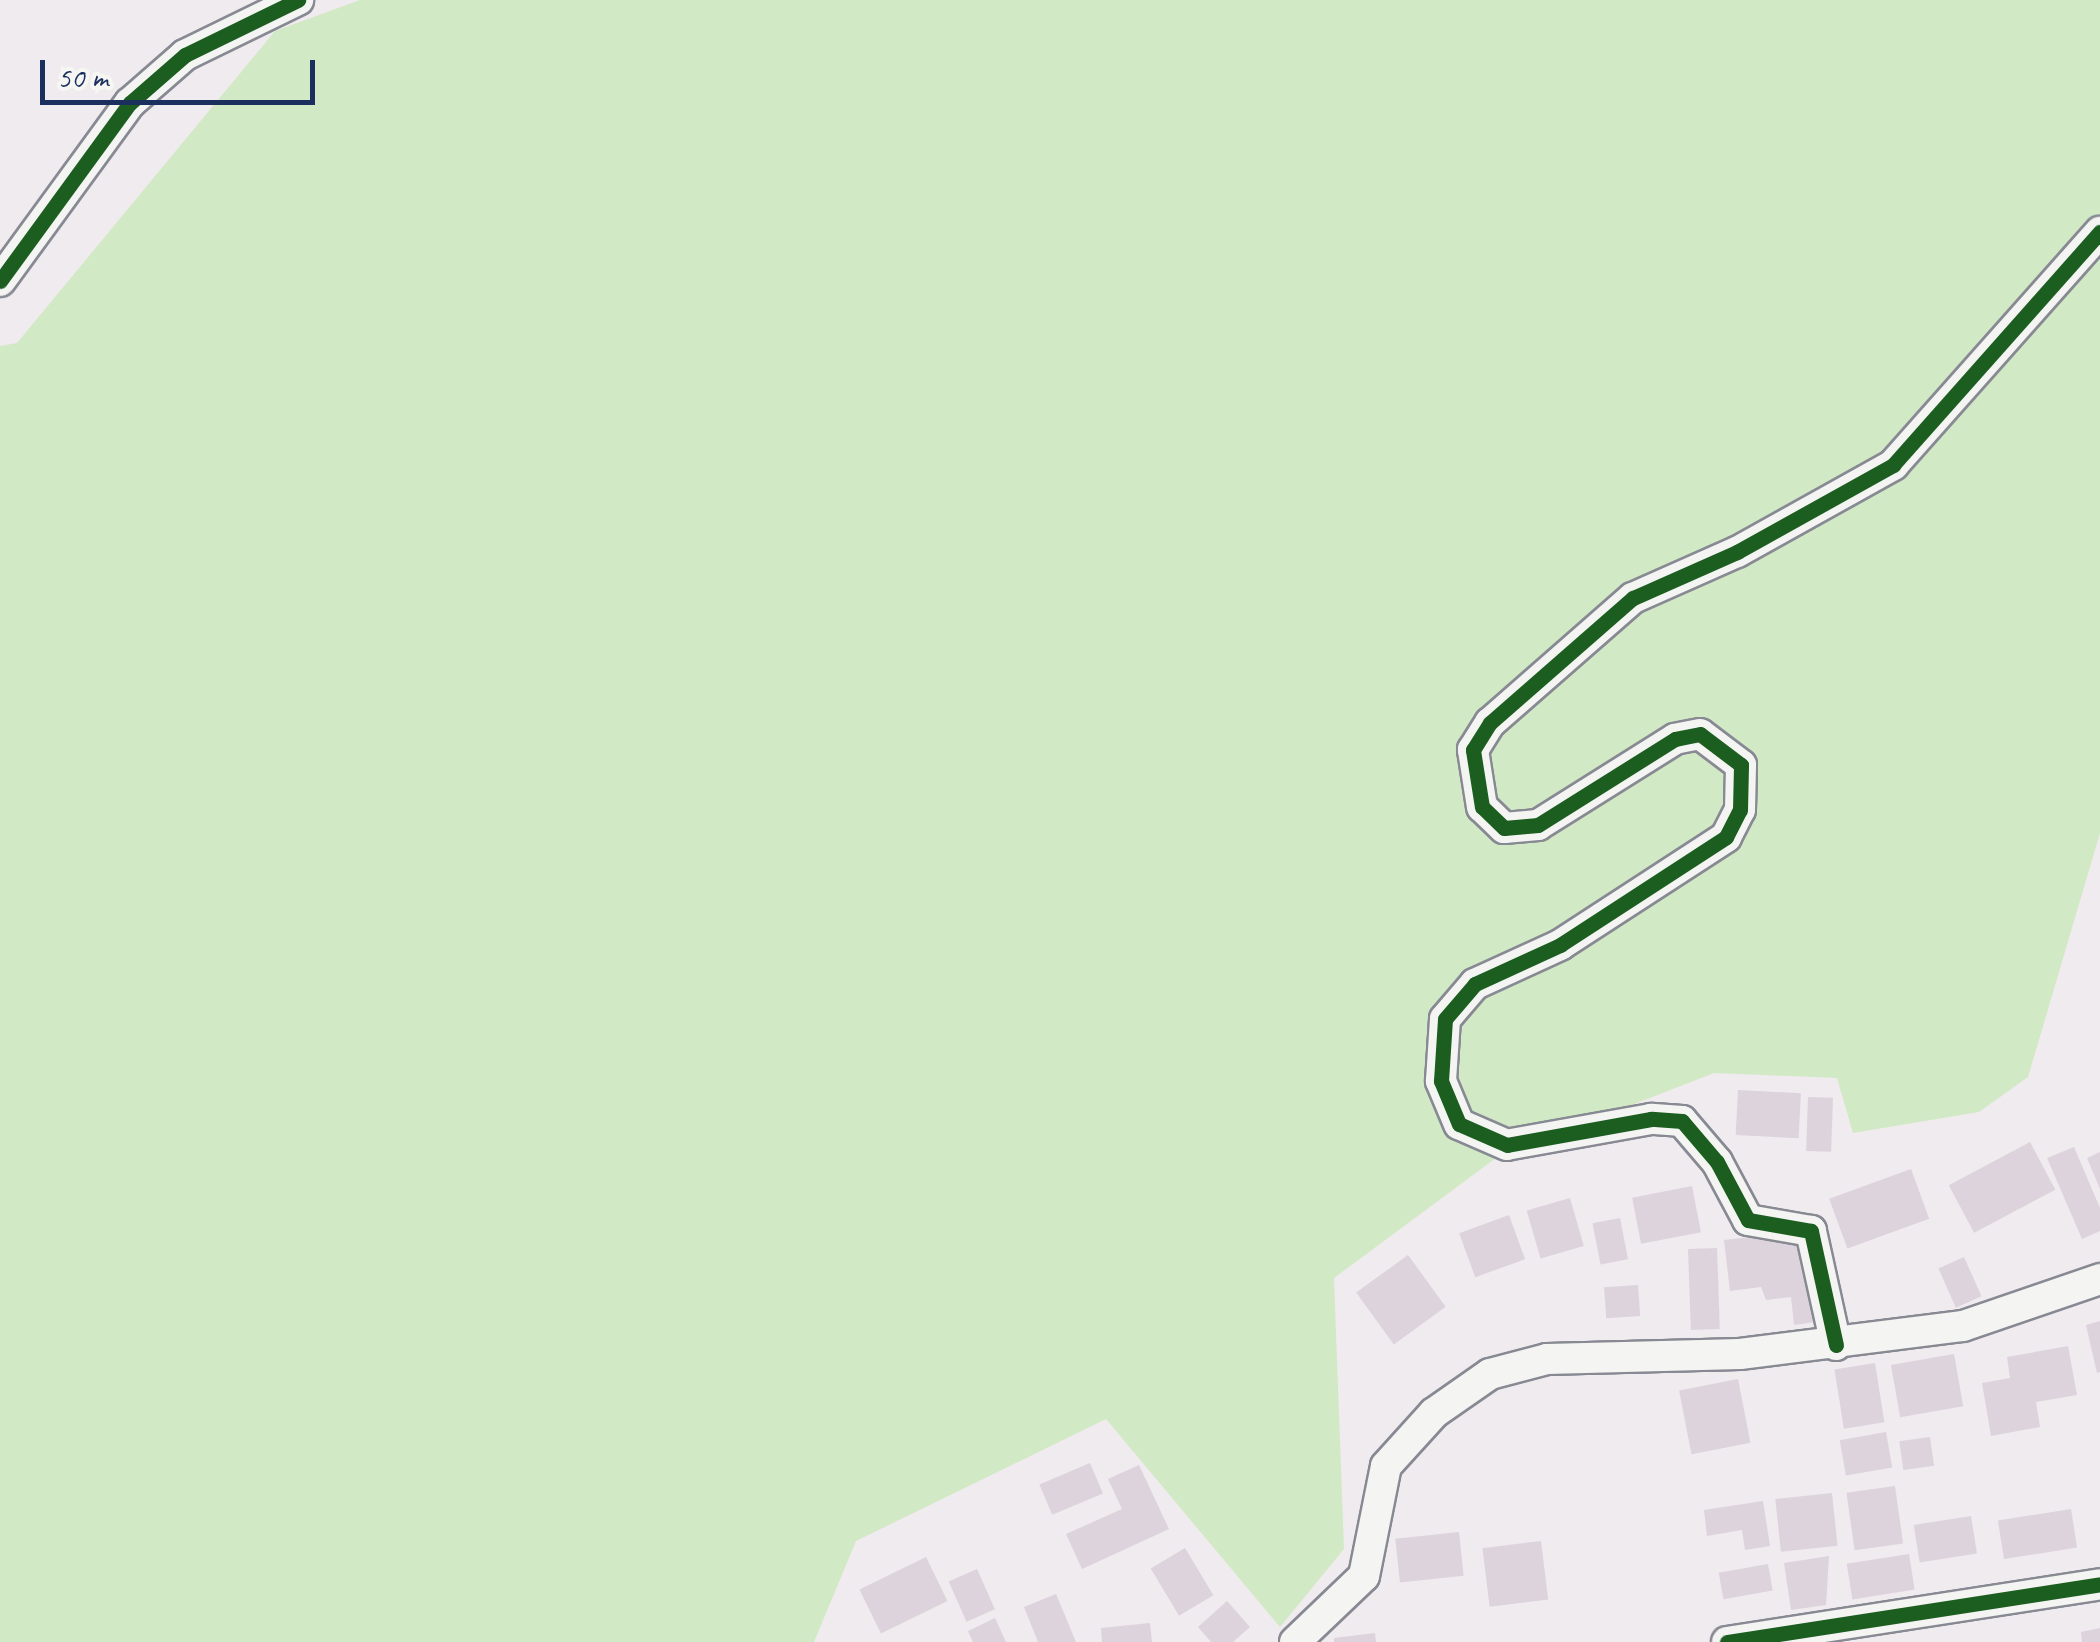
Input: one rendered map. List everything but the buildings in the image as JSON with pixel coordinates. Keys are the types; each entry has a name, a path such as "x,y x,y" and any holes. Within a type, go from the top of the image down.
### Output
{"street":[{"path":"0,280 130,103 185,55 298,0"},
{"path":"1836,1345 1811,1231 1748,1220 1717,1162 1682,1121 1651,1118 1507,1145 1459,1124 1441,1081 1444,1018 1475,984 1560,946 1726,837 1740,810 1741,764 1700,734 1675,739 1538,826 1504,828 1482,806 1473,750 1490,723 1633,598 1737,552 1894,465 2100,232"},
{"path":"1295,1642 1364,1576 1386,1466 1434,1414 1490,1374 1547,1359 1836,1345 1963,1326 2100,1279"},
{"path":"1727,1642 2100,1584"}],"green space":[{"path":"360,0 2100,0 2100,833 2028,1077 1979,1112 1853,1133 1837,1078 1714,1073 1496,1158 1334,1278 1344,1549 1280,1627 1106,1419 856,1541 814,1642 0,1642 0,346 17,343 275,31"}],"cycle path":[{"path":"0,281 130,103 185,55 298,0"},
{"path":"1836,1345 1811,1231 1748,1220 1717,1162 1682,1121 1651,1119 1507,1145 1459,1124 1441,1081 1445,1019 1475,984 1560,945 1726,837 1740,810 1741,765 1700,734 1675,739 1538,825 1504,828 1482,807 1473,750 1490,723 1633,598 1737,552 1893,465 2100,232"},
{"path":"1727,1642 2100,1584"}]}
